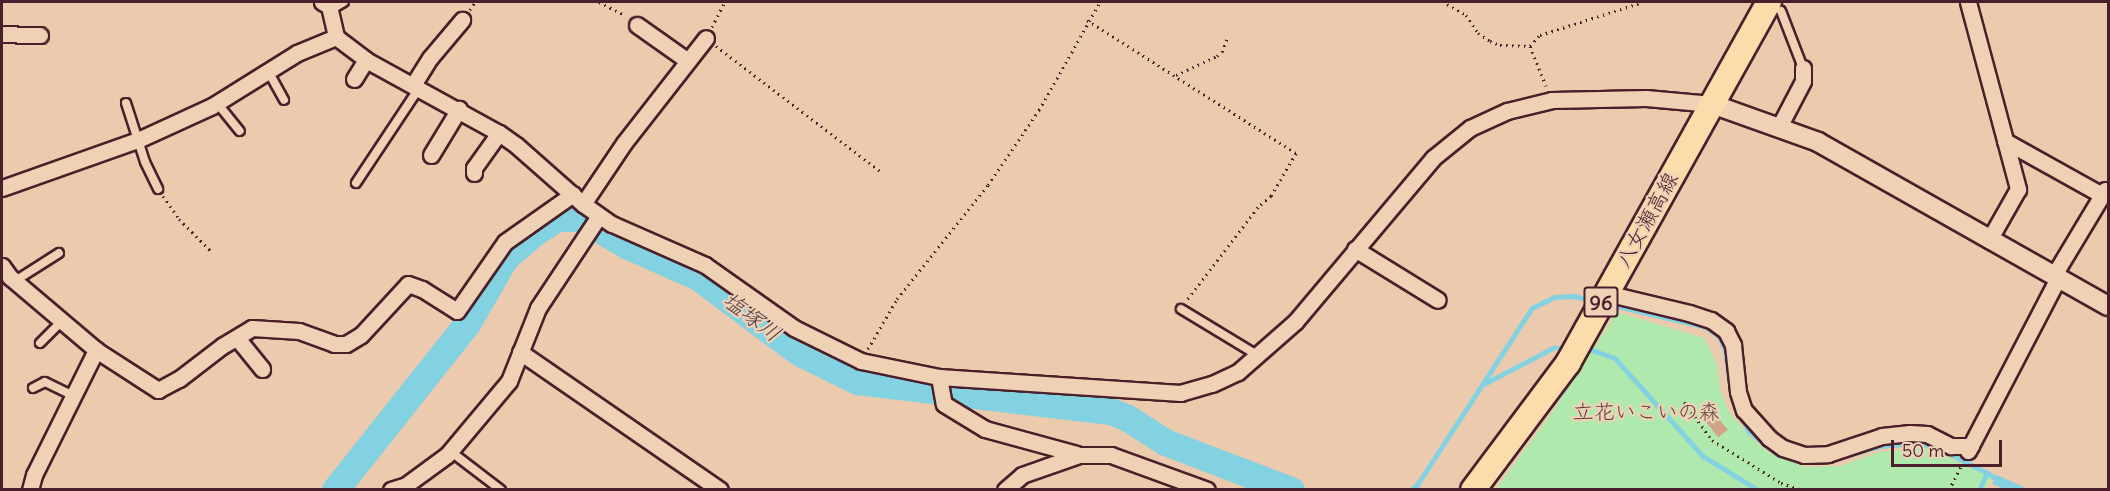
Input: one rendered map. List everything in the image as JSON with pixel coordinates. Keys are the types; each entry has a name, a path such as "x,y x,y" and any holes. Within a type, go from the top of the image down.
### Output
{"main road":[{"name":"八女瀬高線","path":"1473,489 1568,363 1712,104 1775,6"}],"street":[{"path":"1968,2 2018,189 1989,240"},
{"path":"326,6 336,37 366,60 410,88 459,110 499,133 599,216 705,265 794,328 861,361 939,377 1180,393 1212,384 1238,372 1296,322 1433,158 1470,128 1507,111 1552,100 1646,98 1712,104 1779,127 1818,142 2109,306"},
{"path":"410,88 430,58 462,20"},
{"path":"637,25 688,61"},
{"path":"2,34 40,35"},
{"path":"2,189 140,139 217,103 297,53 336,37"},
{"path":"2,266 15,281 96,350 159,390 179,379 252,328 299,331 334,344 346,344 361,334 408,284 422,289 458,311 506,242 578,199 706,38"},
{"path":"354,79 366,60"},
{"path":"1779,127 1803,81 1803,68"},
{"path":"431,155 459,110"},
{"path":"474,173 474,168 499,133"},
{"path":"1606,293 1689,313 1711,320 1726,331 1733,345 1737,383 1744,410 1763,432 1783,448 1804,455 1828,454 1882,436 1910,433 1927,434 1951,446 1969,448 2056,277 2104,193 2006,141"},
{"path":"391,489 406,485 450,451 509,381 538,308 599,216"},
{"path":"1355,249 1438,300"},
{"path":"237,338 262,369"},
{"path":"30,489 34,475 96,350"},
{"path":"520,352 720,489"},
{"path":"939,377 944,404 985,429 1079,455 1111,455 1207,489"},
{"path":"1005,489 1022,476 1079,455"}],"lane":[{"path":"326,6 344,2"},
{"path":"1775,6 1803,68"},
{"path":"268,71 284,100"},
{"path":"356,183 410,88"},
{"path":"126,103 140,139 145,162 158,189"},
{"path":"217,103 240,131"},
{"path":"15,281 59,253"},
{"path":"1180,309 1259,356"},
{"path":"40,343 61,322"},
{"path":"33,388 45,382 74,396"},
{"path":"450,451 501,489"}],"path":[{"path":"599,2 622,12 637,25"},
{"path":"725,2 706,38 781,98 880,171"},
{"path":"861,361 897,299 988,185 1039,110 1100,2"},
{"path":"1447,4 1466,15 1478,33 1490,41 1500,45 1530,46 1540,35 1643,2"},
{"path":"1088,20 1296,153 1271,196 1258,207 1180,309"},
{"path":"1176,75 1217,56 1227,39"},
{"path":"1530,46 1552,100"},
{"path":"158,189 179,219 211,251"},
{"path":"1684,402 1712,440 1781,483 1802,489"},
{"path":"1949,489 1969,448"}],"green space":[{"name":"立花いこいの森","path":"1617,312 1704,338 1717,364 1720,389 1729,412 1751,438 1772,454 1805,467 1840,466 1879,452 1927,447 1991,478 1985,490 1495,490 1551,414"}],"water":[{"path":"1997,475 2028,489 2004,489 1992,484"}],"building":[{"path":"1710,408 1728,430 1718,437 1701,416"}],"waterway":[{"name":"塩塚川","path":"335,490 468,322 505,258 534,233 557,218 580,218 628,246 698,277 800,353 857,381 1110,411 1126,417 1165,442 1291,490"},
{"path":"1411,490 1417,485 1532,308 1555,297 1574,296 1595,301"},
{"path":"1609,304 1706,327 1719,336 1725,349 1730,382"},
{"path":"1484,384 1553,348 1566,348"},
{"path":"1586,348 1615,358 1703,456 1758,490"},
{"path":"1735,404 1749,431 1779,455 1794,459"},
{"path":"1826,461 1880,446 1913,443 1935,446"},
{"path":"1945,451 1987,473"},
{"path":"1979,490 1987,473 2000,481"}]}
